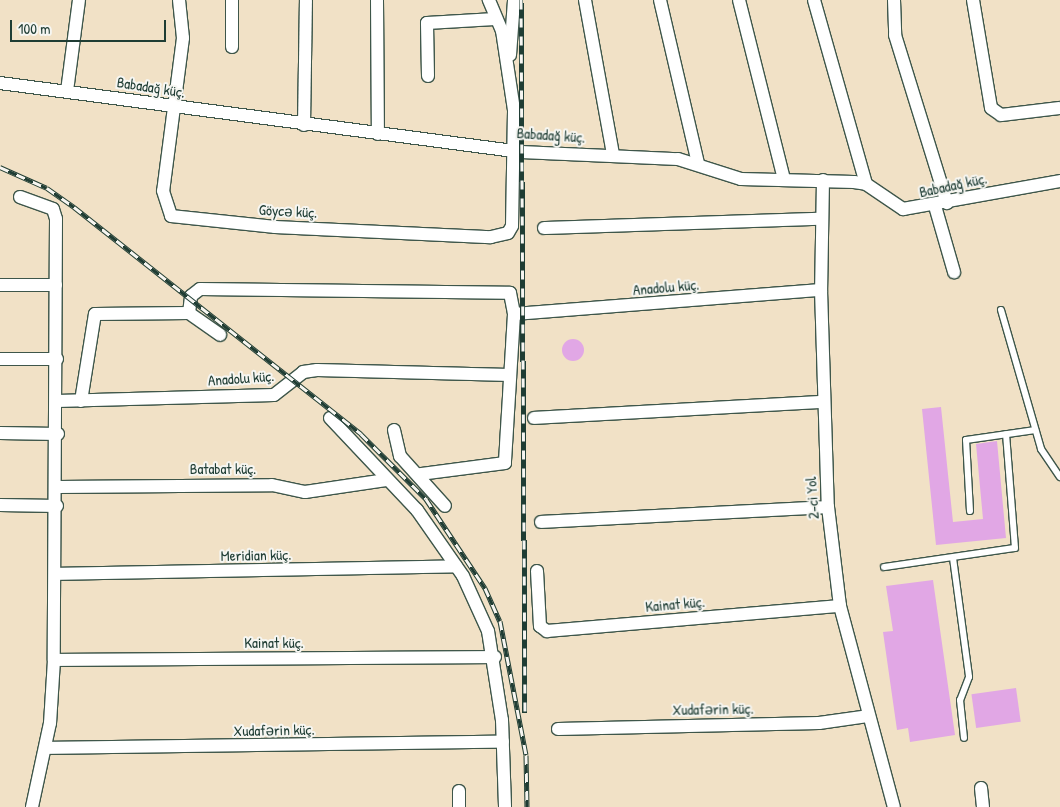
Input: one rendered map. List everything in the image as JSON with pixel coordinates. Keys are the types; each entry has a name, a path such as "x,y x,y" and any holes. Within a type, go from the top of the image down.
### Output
{"street":[{"path":"67,91 79,0"},
{"name":"Göycə küç.","path":"179,0 183,38 163,200 171,216 180,220 491,237 508,233 512,226 514,150"},
{"path":"232,0 232,47"},
{"path":"304,125 306,0"},
{"path":"377,0 378,134"},
{"path":"489,0 509,66"},
{"path":"514,0 509,66 514,150"},
{"path":"585,0 613,154"},
{"path":"660,0 698,163"},
{"path":"739,0 784,178"},
{"path":"814,0 866,184"},
{"path":"894,0 895,35 941,204 954,272"},
{"path":"972,0 991,108 1001,115 1060,108"},
{"path":"428,76 427,23 495,19"},
{"name":"Babadağ küç.","path":"0,83 304,125 514,150 613,154 698,163 741,179 784,178 866,184 903,209 941,204 1060,181"},
{"name":"2-ci Yol","path":"823,180 820,290 828,507 840,606 894,807"},
{"path":"20,197 55,213 58,487 54,660 46,748 32,807"},
{"path":"544,228 821,219"},
{"path":"0,285 56,285"},
{"path":"189,313 191,296 200,289 510,293 514,314 505,463 420,474"},
{"name":"Anadolu küç.","path":"514,314 820,290"},
{"path":"82,401 96,314 189,313 220,335"},
{"path":"0,359 57,360"},
{"name":"Anadolu küç.","path":"57,401 274,395 303,372 317,370 510,375"},
{"path":"534,418 823,402"},
{"path":"330,418 386,480 417,510 456,566 488,631 495,657 503,742 505,807"},
{"path":"394,430 400,456 420,474 445,506"},
{"path":"0,433 58,434"},
{"name":"Batabat küç.","path":"58,487 272,485 305,492 386,480"},
{"path":"0,505 57,506"},
{"path":"541,522 828,507"},
{"name":"Meridian küç.","path":"56,574 456,566"},
{"name":"Kainat küç.","path":"537,571 540,626 547,631 840,606"},
{"name":"Kainat küç.","path":"54,660 495,657"},
{"name":"Xudafərin küç.","path":"558,729 819,723 868,716"},
{"name":"Xudafərin küç.","path":"46,748 503,742"},
{"path":"981,788 983,807"},
{"path":"459,791 459,807"}],"lane":[{"path":"1002,310 1035,430 1045,459 1060,477"},
{"path":"970,511 966,440 1035,430"},
{"path":"884,567 1015,548 1006,434"},
{"path":"953,558 969,677 960,700 964,738"}],"building":[{"path":"569,339 577,339 584,346 584,354 577,361 569,361 562,354 562,346"},
{"path":"941,407 953,522 983,519 976,444 997,441 1006,538 936,545 922,409"},
{"path":"933,580 955,735 910,742 908,728 897,730 883,632 893,631 886,586"},
{"path":"1016,688 1021,722 976,728 971,694"}],"railway":[{"path":"521,0 525,713"},
{"path":"0,167 47,188 74,207 361,434 426,499 485,588 500,621 526,755 527,807"}]}
